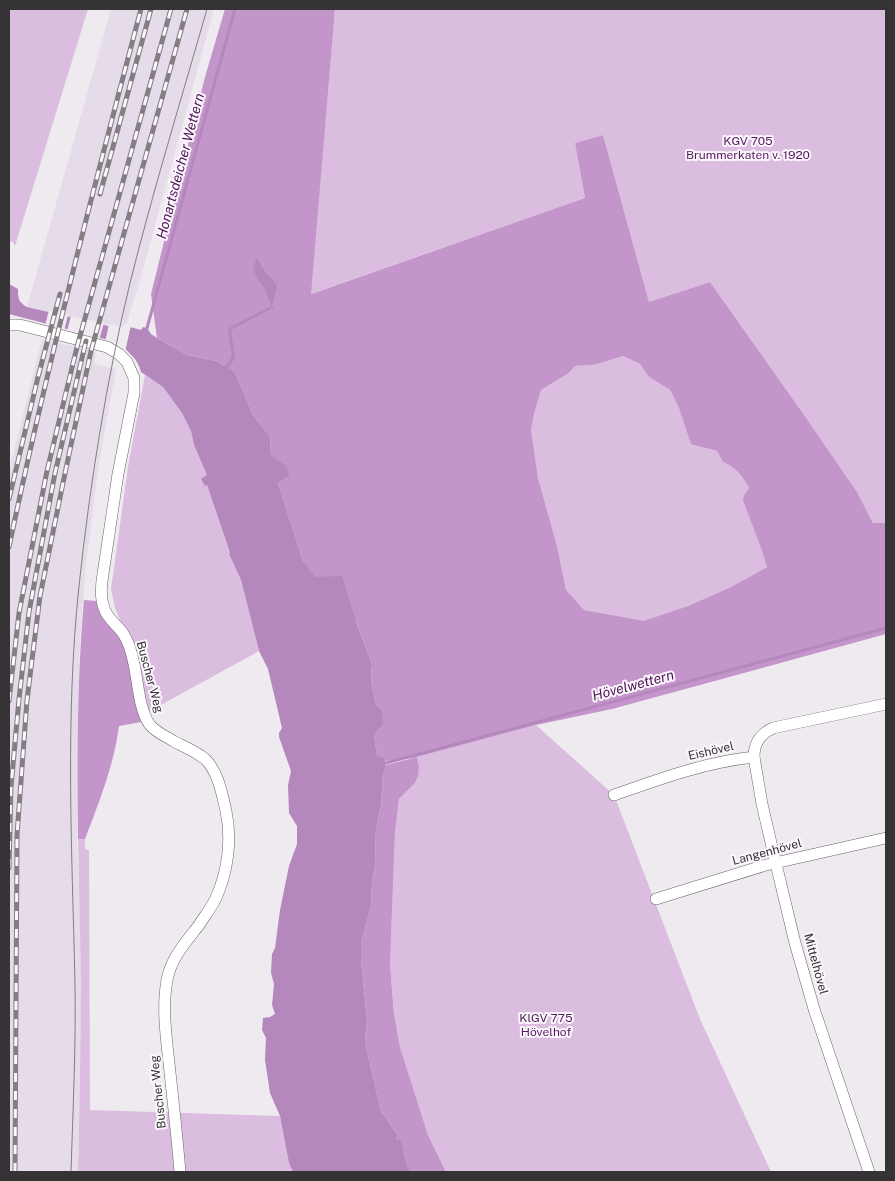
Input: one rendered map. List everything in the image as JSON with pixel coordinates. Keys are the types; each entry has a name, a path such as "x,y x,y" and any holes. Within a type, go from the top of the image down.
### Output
{"street":[{"name":"Buscher Weg","path":"9,325 20,325 100,345 114,350 127,362 134,378 134,393 118,474 101,586 102,603 106,613 127,640 148,723 158,732 203,758 212,767 226,810 228,846 225,868 215,900 170,966 167,982 165,1000 166,1037 178,1137 180,1172"},
{"path":"754,757 758,739 772,728 886,704"},
{"name":"Eishövel","path":"614,794 675,773 741,758 754,757"},
{"name":"Mittelhövel","path":"754,757 762,804 776,863 814,1009 869,1172"},
{"name":"Langenhövel","path":"656,899 776,863 886,838"}],"shaded area":[{"path":"111,9 214,9 125,330 27,307"},
{"path":"225,9 335,9 311,294 585,198 575,143 603,135 649,302 710,282 857,492 873,523 886,523 886,634 612,709 536,725 417,757 419,766 415,783 399,799 395,833 390,965 394,1014 400,1047 428,1135 446,1172 411,1172 407,1165 401,1142 396,1139 398,1135 381,1112 365,1042 367,1020 361,943 371,906 376,828 381,806 383,774 386,765 413,758 386,761 385,758 377,755 374,734 381,709 376,705 371,680 372,664 356,622 314,577 303,561 278,483 290,476 285,466 271,455 270,436 253,415 235,372 216,361 187,355 157,338 151,294 205,77","holes":["257,257 266,272 278,285 272,306 263,287","623,356 640,364 649,377 670,390 679,408 691,444 717,451 723,462 736,470 744,480 749,488 743,500 767,567 731,587 688,606 644,621 584,610 566,590 557,546 538,478 531,430 541,390 569,373 575,366 595,364"]},
{"path":"257,257 266,272 278,285 272,307 253,270"},
{"path":"9,284 18,289 19,300 27,307 125,330 126,326 141,330 143,327 147,328 151,334 187,355 216,361 235,372 253,415 270,436 271,455 286,466 290,476 278,483 303,561 315,577 342,576 356,622 372,664 371,680 376,705 381,709 383,724 374,734 377,755 385,758 386,768 383,774 381,806 376,828 371,906 361,943 367,1020 365,1042 381,1112 398,1135 396,1139 401,1141 407,1165 411,1172 293,1172 289,1163 280,1116 270,1093 265,1060 266,1038 262,1030 263,1018 275,1014 272,1005 274,984 271,973 272,954 275,948 289,866 297,844 297,826 289,813 288,785 291,771 279,737 282,728 268,669 259,651 241,580 229,554 207,485 205,486 201,479 207,475 194,445 191,431 182,413 163,387 141,372 135,359 120,343 9,314"},
{"path":"42,339 96,352 94,364 116,369 99,463 86,564 80,640 77,747 77,856 81,982 78,1172 9,1172 9,471"},
{"path":"84,600 96,601 99,610 126,646 141,722 119,726 114,755 101,797 85,839 78,839 78,720"}],"green space":[{"path":"9,9 88,9 15,246 12,241 9,243"},
{"name":"KGV 705 Brummerkaten v. 1920","path":"335,9 886,9 886,523 873,523 857,492 710,282 649,302 603,135 575,143 585,198 310,294"},
{"path":"623,356 640,364 649,377 670,390 679,408 706,448 717,451 723,462 736,470 744,480 749,488 744,495 767,567 731,587 688,606 644,622 584,610 566,591 557,546 538,478 531,430 541,390 569,373 575,366 595,364"},
{"path":"145,375 163,387 182,413 191,431 194,445 208,476 201,479 207,485 229,554 241,580 259,651 148,712 115,608 111,589 128,467"},
{"name":"KlGV 775 Hövelhof","path":"536,725 614,795 700,1019 771,1172 446,1172 428,1135 400,1047 394,1014 390,965 395,833 399,799 415,783 419,766 417,757"},
{"path":"78,839 85,839 85,849 89,850 90,1110 280,1116 289,1163 293,1172 78,1172 81,982"}],"pier":[{"path":"49,310 68,315 64,331 45,326"},
{"path":"71,316 104,323 99,340 67,331"},
{"path":"109,324 123,327 125,324 131,325 125,352 118,346 105,342"}],"waterway":[{"name":"Honartsdeicher Wettern","path":"147,328 235,9"},
{"name":"Honartsdeicher Wettern","path":"224,369 230,364 233,355 230,329 272,307"},
{"name":"Hövelwettern","path":"386,763 886,628"}],"tram line":[{"path":"71,1172 75,1007 71,735 75,636 83,548 100,433 121,320 148,214 207,9"}],"railway":[{"path":"9,547 55,344 141,9"},
{"path":"100,194 151,9"},
{"path":"9,701 19,613 47,471 77,347 171,9"},
{"path":"15,1172 17,835 27,700 40,596 91,351 187,9"},
{"path":"9,499 60,294"},
{"path":"9,868 11,787 29,612 55,473 86,341"}]}
